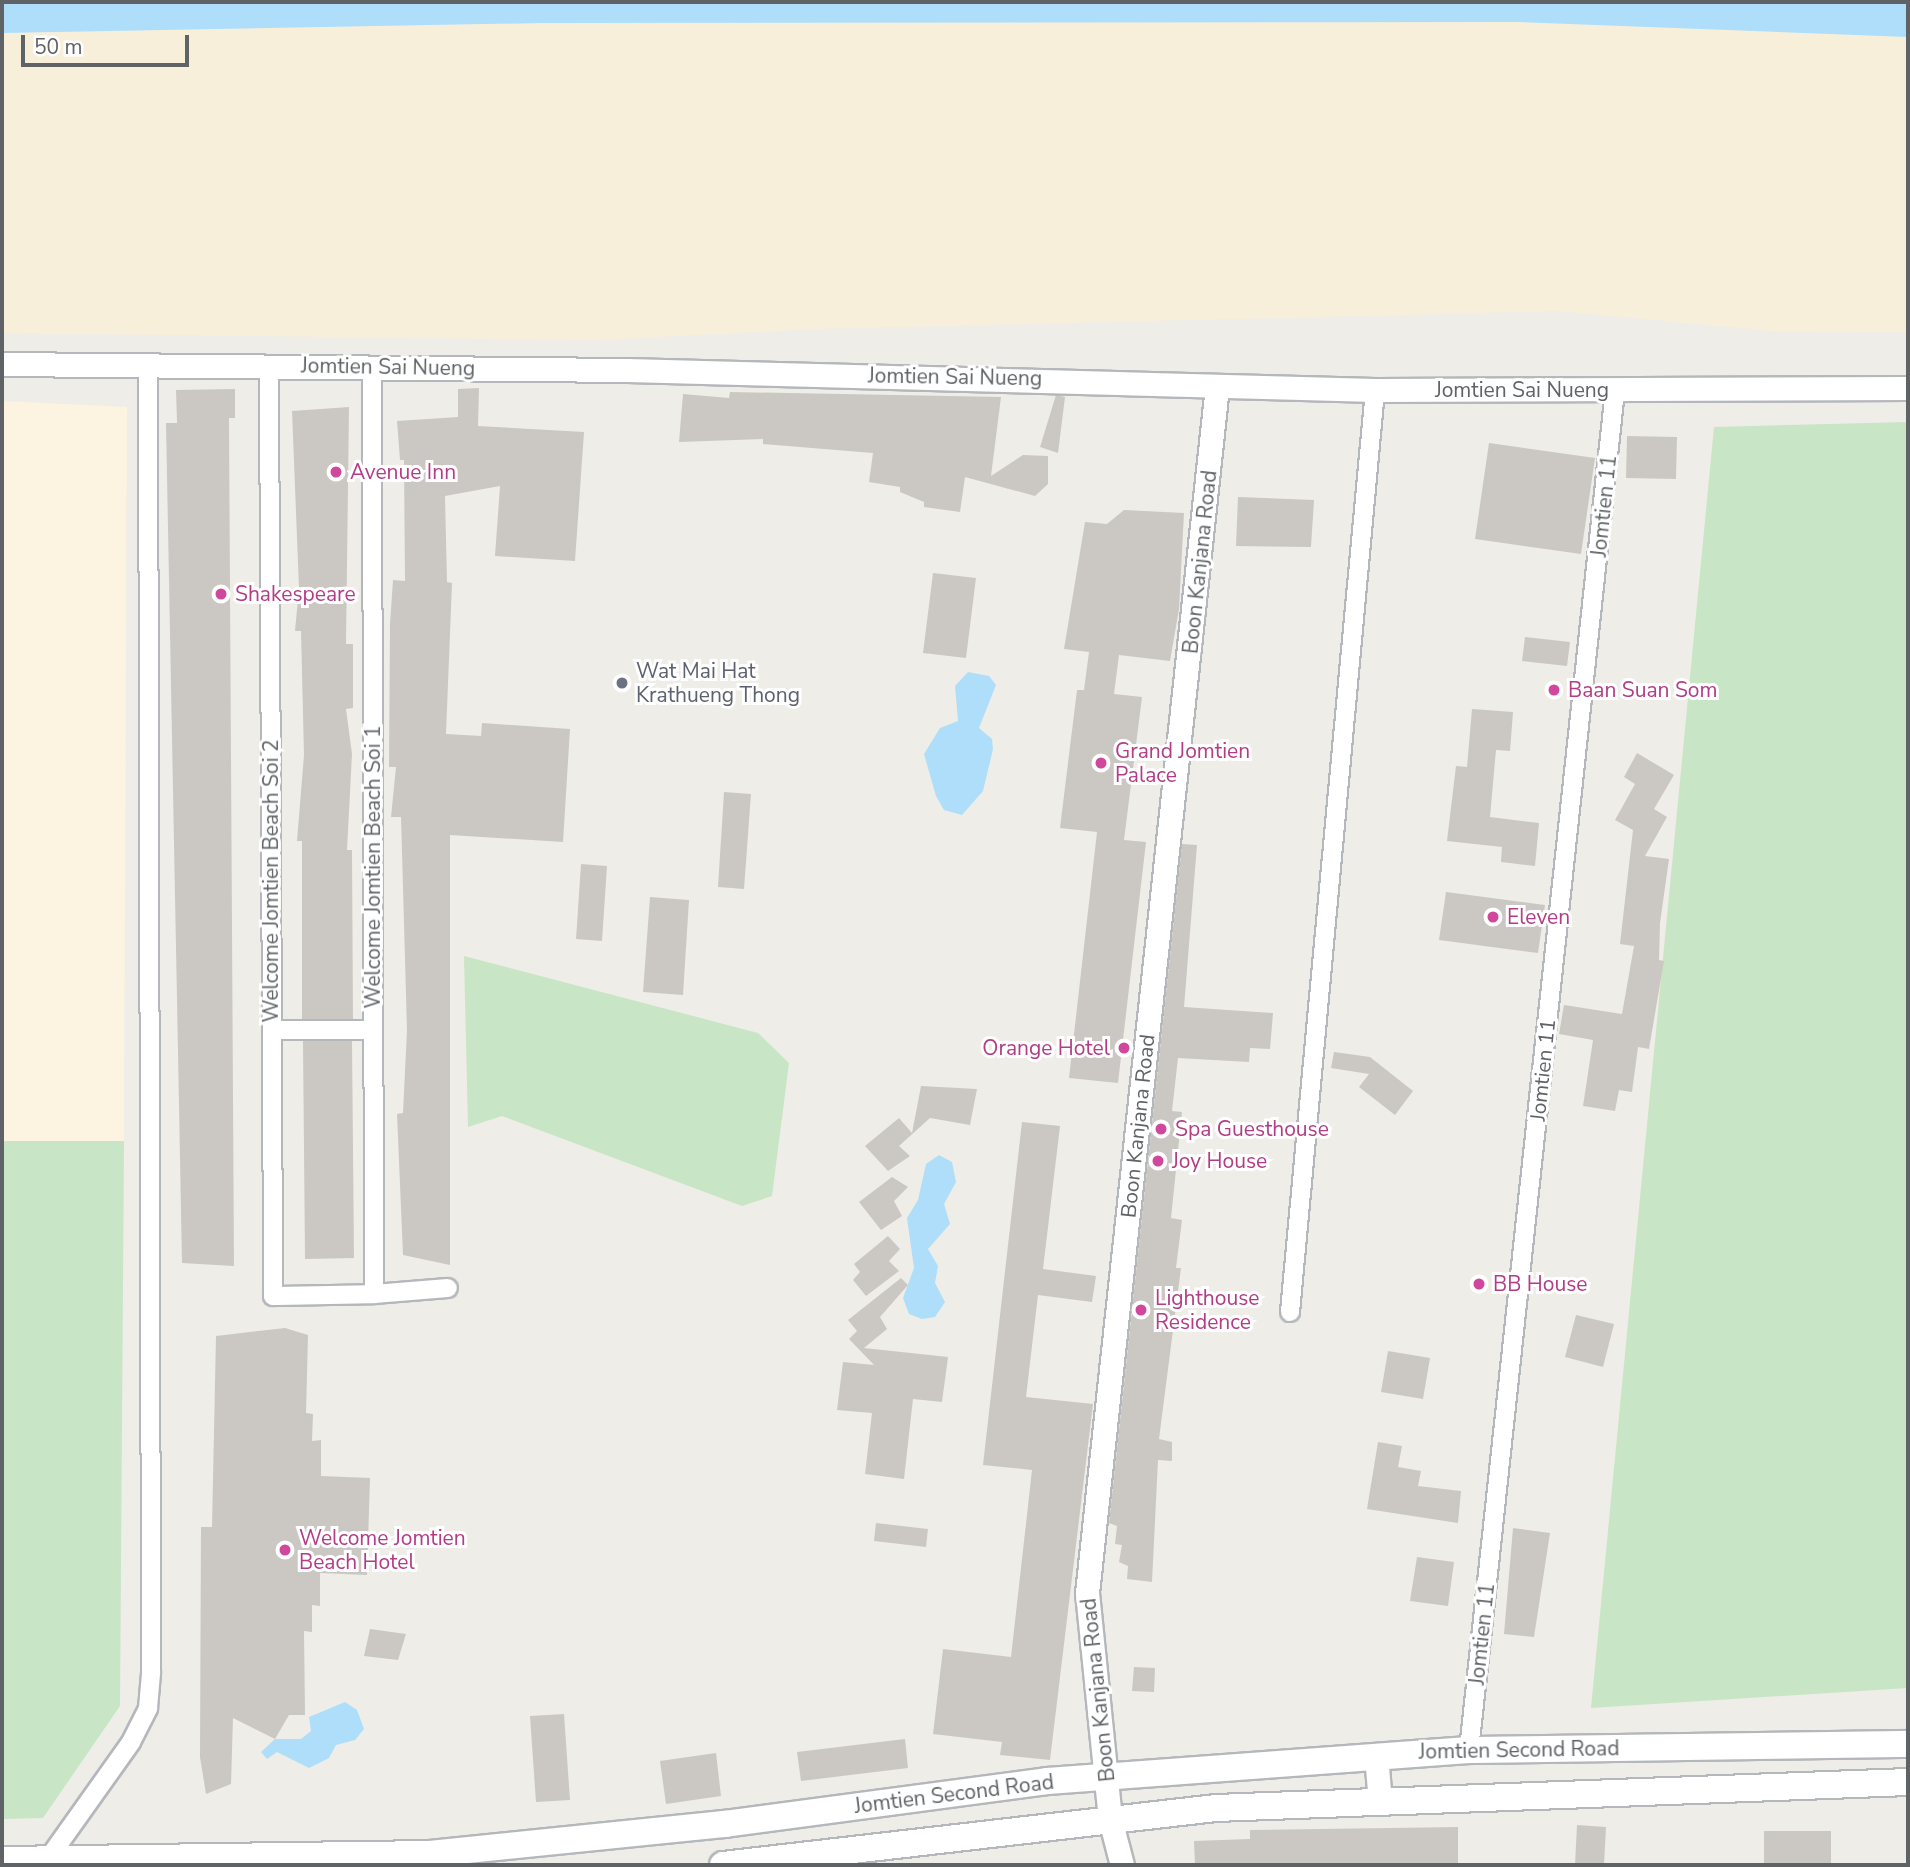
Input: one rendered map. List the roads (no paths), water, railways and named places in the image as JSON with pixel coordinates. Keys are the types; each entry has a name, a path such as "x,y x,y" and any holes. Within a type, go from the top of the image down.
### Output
{"main road":[{"name":"Jomtien Second Road","path":"2,1860 428,1854 1107,1776 1376,1755 1469,1750 1908,1744"},
{"name":"Jomtien Second Road","path":"723,1865 1216,1808 1908,1782"}],"street":[{"name":"Jomtien Sai Nueng","path":"2,364 372,366 1375,390 1908,388"},
{"path":"48,1859 131,1742 148,1708 151,1671 148,366"},
{"name":"Welcome Jomtien Beach Soi 2","path":"269,366 273,1296 374,1294"},
{"name":"Welcome Jomtien Beach Soi 1","path":"372,366 374,1294"},
{"name":"Boon Kanjana Road","path":"1122,1865 1110,1819 1087,1592 1217,386"},
{"path":"1290,1312 1375,390"},
{"name":"Jomtien 11","path":"1469,1750 1615,390"},
{"path":"272,1030 373,1030"},
{"path":"374,1294 448,1288"},
{"path":"1376,1755 1380,1803"}],"water":[{"path":"2,2 1908,2 1908,37 1517,22 543,23 2,33"},
{"path":"968,672 989,676 996,685 979,728 992,739 993,749 983,791 962,815 944,810 936,796 924,754 940,728 958,721 955,686"},
{"path":"939,1155 952,1162 956,1182 944,1204 950,1224 928,1249 938,1266 935,1283 945,1302 935,1317 922,1319 909,1314 903,1298 914,1268 907,1218 918,1200 926,1164"},
{"path":"345,1702 357,1710 364,1729 355,1740 336,1745 329,1758 309,1768 277,1752 267,1759 261,1752 275,1739 301,1739 311,1731 309,1717"}],"place":[{"name":"Avenue Inn","path":"336,472"},
{"name":"Shakespeare","path":"221,594"},
{"name":"Wat Mai Hat Krathueng Thong","path":"622,683"},
{"name":"Baan Suan Som","path":"1554,690"},
{"name":"Grand Jomtien Palace","path":"1101,763"},
{"name":"Eleven","path":"1493,917"},
{"name":"Orange Hotel","path":"1124,1048"},
{"name":"Spa Guesthouse","path":"1161,1129"},
{"name":"Joy House","path":"1158,1161"},
{"name":"BB House","path":"1479,1284"},
{"name":"Lighthouse Residence","path":"1141,1310"},
{"name":"Welcome Jomtien Beach Hotel","path":"285,1550"}]}
